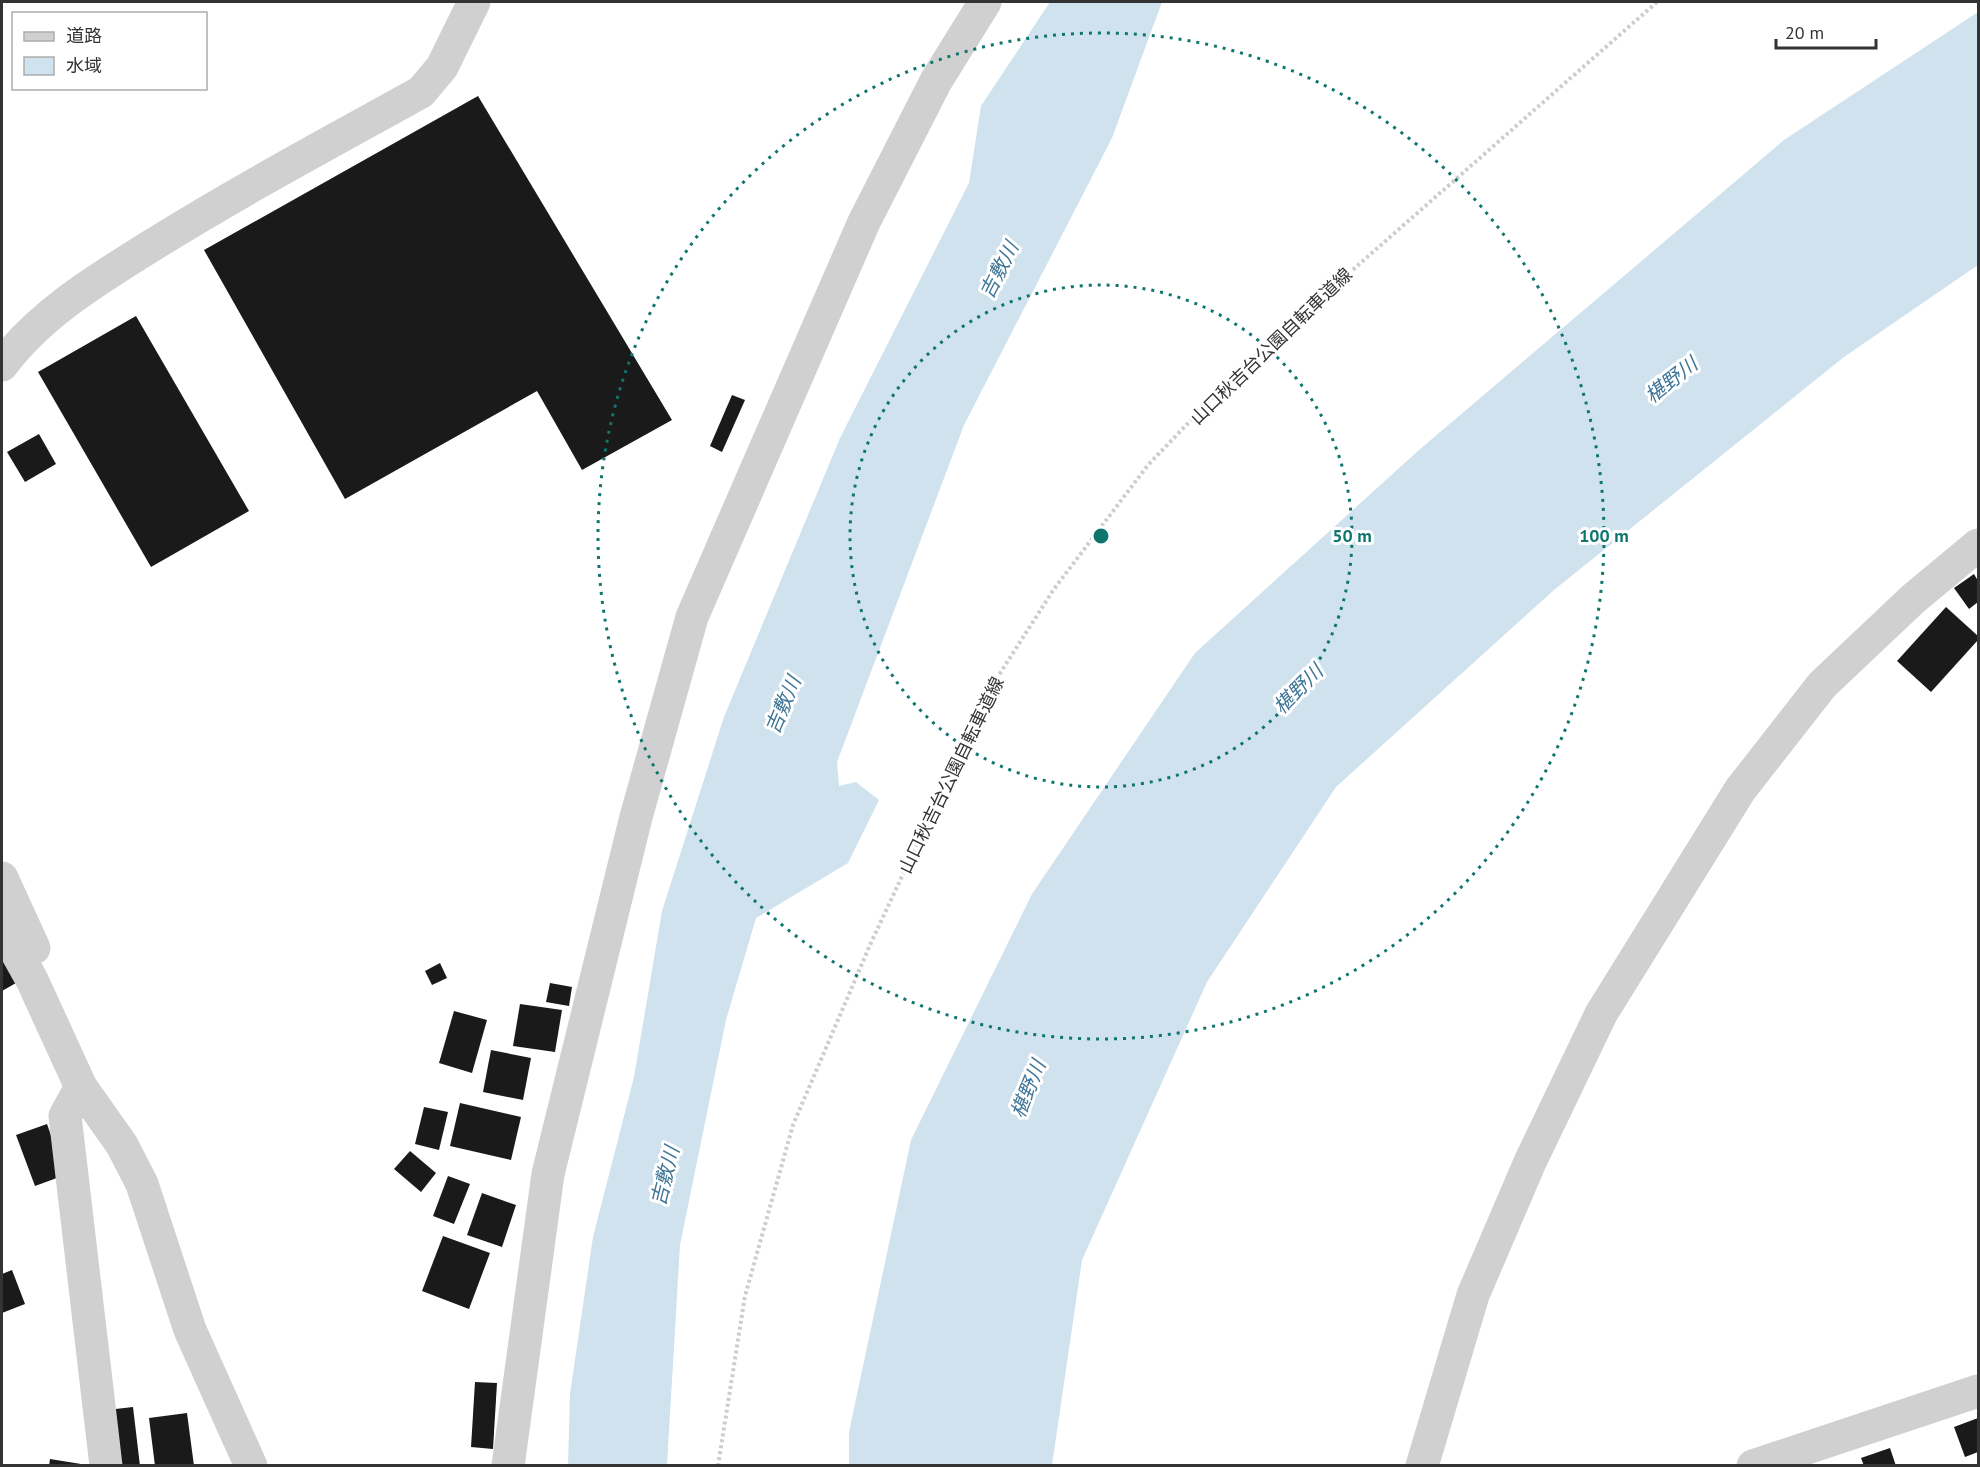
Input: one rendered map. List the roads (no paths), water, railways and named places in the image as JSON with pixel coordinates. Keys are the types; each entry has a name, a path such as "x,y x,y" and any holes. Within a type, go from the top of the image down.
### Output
{"street":[{"path":"2,365 16,345 88,285 207,210 421,92 442,67 474,2"},
{"path":"508,1466 548,1174 636,817 692,617 864,222 936,81 985,2"},
{"path":"1422,1466 1473,1295 1530,1162 1601,1014 1740,790 1822,685 1913,599 1978,544"},
{"path":"2,878 52,987 54,1027"},
{"path":"2,926 32,980 81,1087 122,1145 142,1185 190,1329 251,1466"},
{"path":"81,1087 65,1116 106,1466"},
{"path":"1753,1466 1978,1391"}],"water":[{"name":"吉敷川","path":"1050,2 1162,2 1112,138 964,425 837,762 839,786 856,782 879,800 848,863 756,918 726,1020 680,1245 667,1465 568,1465 570,1394 593,1237 634,1077 662,911 724,717 840,438 969,183 981,106"},
{"name":"椹野川","path":"1978,12 1978,265 1844,357 1554,590 1336,787 1207,982 1082,1260 1052,1465 849,1465 849,1432 911,1140 1032,894 1195,653 1419,450 1784,140"}]}
